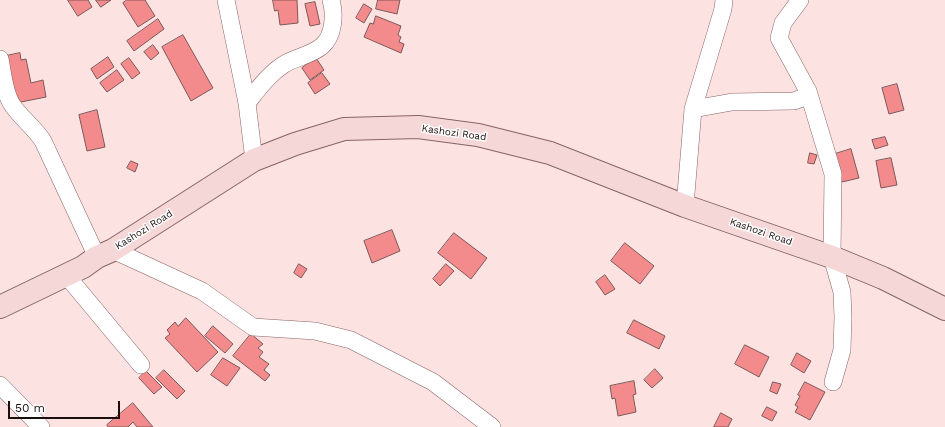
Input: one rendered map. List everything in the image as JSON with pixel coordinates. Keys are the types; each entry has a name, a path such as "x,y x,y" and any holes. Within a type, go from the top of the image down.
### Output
{"main road":[{"name":"Kashozi Road","path":"0,307 83,267 254,160 295,144 344,129 418,127 478,134 550,153 685,206 832,257 883,278 945,309"}],"street":[{"path":"226,0 247,102 254,160"},
{"path":"247,102 268,77 284,64 322,46 328,38 333,21 331,0"},
{"path":"685,206 693,109 723,9 724,0"},
{"path":"800,0 783,24 779,38 808,91 833,174 832,257 842,292 843,317 842,350 833,382"},
{"path":"0,59 5,83 12,105 35,129 43,141 105,253 202,291 253,327 315,331 351,340 433,382 492,427"},
{"path":"693,109 732,102 794,101 805,97 808,91"},
{"path":"66,275 141,364"},
{"path":"0,385 41,427"}],"building":[{"path":"68,0 88,0 92,7 78,16"},
{"path":"96,0 111,0 101,7"},
{"path":"127,0 145,0 155,16 138,27 123,3"},
{"path":"273,0 297,0 298,23 280,25 278,10 275,11"},
{"path":"378,0 400,0 397,14 376,9"},
{"path":"315,2 320,24 310,26 305,4"},
{"path":"364,4 372,9 364,23 356,18"},
{"path":"376,16 401,26 398,35 401,37 399,42 404,44 401,53 364,37 370,23 373,24"},
{"path":"158,19 164,29 134,51 127,41"},
{"path":"183,35 213,88 191,101 162,47"},
{"path":"153,45 159,53 151,60 144,52"},
{"path":"20,53 21,60 26,59 31,83 43,80 46,97 16,103 6,56"},
{"path":"108,57 114,67 97,79 91,69"},
{"path":"129,58 140,73 132,79 121,64"},
{"path":"316,58 324,70 310,80 302,68"},
{"path":"117,70 124,80 107,92 100,83"},
{"path":"322,73 330,84 315,94 308,83"},
{"path":"897,84 904,110 889,114 882,88"},
{"path":"97,110 105,147 87,151 79,115"},
{"path":"885,137 888,145 875,149 872,140"},
{"path":"851,149 859,178 842,182 835,154"},
{"path":"810,153 817,155 814,164 808,163"},
{"path":"891,158 897,185 881,188 876,161"},
{"path":"131,161 138,164 135,172 127,168"},
{"path":"392,230 400,251 372,263 364,241"},
{"path":"454,233 487,258 471,279 438,253"},
{"path":"625,243 654,266 640,284 611,261"},
{"path":"299,264 307,269 301,278 294,273"},
{"path":"446,264 454,271 440,286 433,279"},
{"path":"605,275 615,289 605,295 596,282"},
{"path":"186,318 218,352 197,372 165,338 170,334 167,330 175,322 178,326"},
{"path":"634,320 665,336 659,349 627,333"},
{"path":"213,326 233,344 225,353 205,336"},
{"path":"251,334 263,344 258,348 263,352 259,357 269,364 264,370 270,375 265,381 233,356"},
{"path":"745,345 769,357 759,377 735,364"},
{"path":"797,353 811,361 804,373 791,365"},
{"path":"223,358 240,368 227,386 211,375"},
{"path":"655,369 663,378 652,388 644,380"},
{"path":"164,370 185,391 177,399 156,378"},
{"path":"146,371 162,387 154,394 139,378"},
{"path":"634,381 636,394 633,395 636,412 618,416 615,398 612,399 610,386"},
{"path":"773,382 781,384 777,394 770,391"},
{"path":"805,382 825,392 810,420 795,412 798,407 795,405 800,396 798,395"},
{"path":"133,403 153,427 137,427 133,422 128,427 108,427 107,425"},
{"path":"767,407 777,412 772,421 762,416"},
{"path":"721,413 732,419 728,427 714,427"}]}
